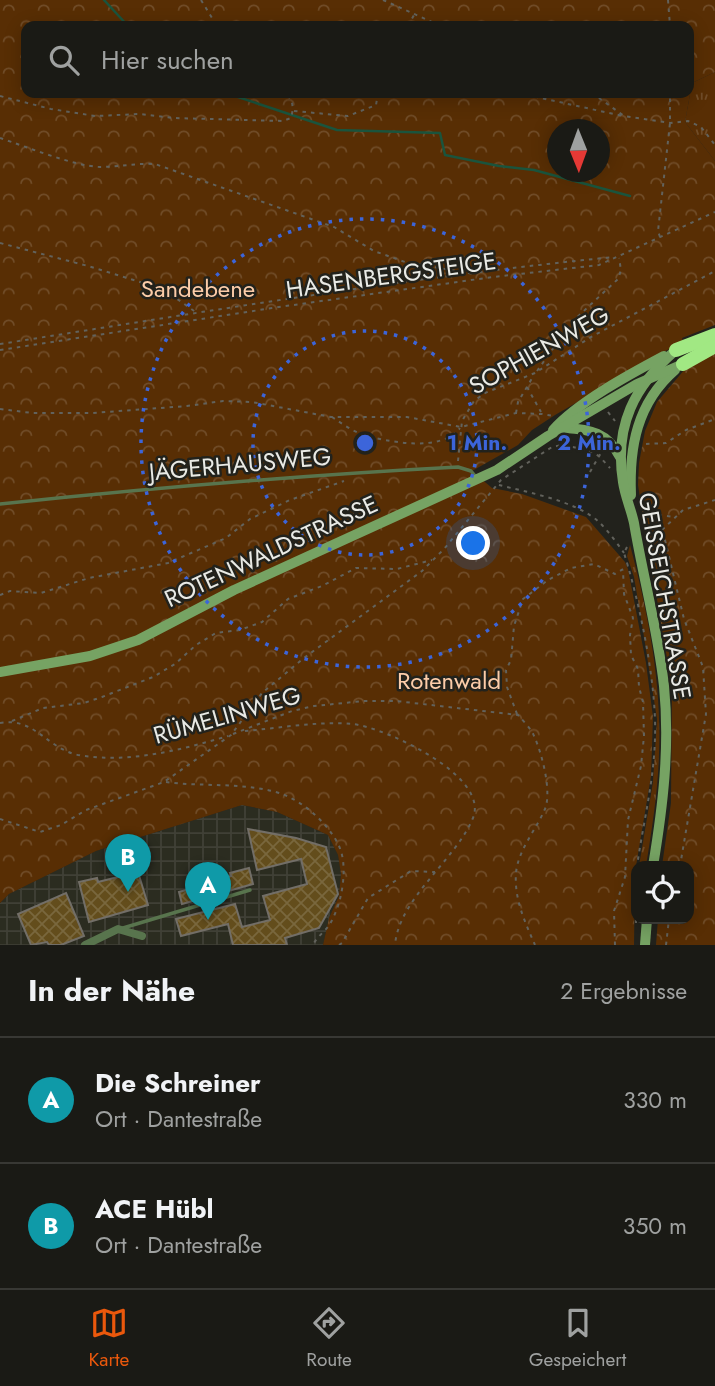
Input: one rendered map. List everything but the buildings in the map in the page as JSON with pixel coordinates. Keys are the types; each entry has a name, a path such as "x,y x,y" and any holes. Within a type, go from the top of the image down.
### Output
{"highway":[{"name":"ROTENWALDSTRASSE","path":"680,357 715,335"},
{"name":"ROTENWALDSTRASSE","path":"680,357 715,346"}],"main road":[{"name":"ROTENWALDSTRASSE","path":"0,672 90,656 138,640 234,590 506,466 548,436 680,357"},
{"name":"ROTENWALDSTRASSE","path":"548,436 561,421 638,370 680,357"},
{"name":"ROTENWALDSTRASSE","path":"636,516 631,461 638,426 656,391 680,357"},
{"name":"GEISSEICHSTRASSE","path":"647,378 626,419 621,458 624,488 636,516 661,662 666,712 664,796 654,861"},
{"path":"565,428 595,431 610,442 621,458"},
{"path":"645,945 647,924"}],"street":[{"path":"85,945 118,929 142,936"}],"lane":[{"path":"458,467 471,471 478,480"},
{"name":"JÄGERHAUSWEG","path":"0,504 175,485 458,467"},
{"path":"118,929 250,890"}],"path":[{"path":"201,0 214,21"},
{"path":"383,0 429,21"},
{"path":"670,21 669,2 676,0"},
{"path":"411,21 414,15"},
{"path":"0,96 51,109 96,116 141,114 173,118 283,121 291,118 293,111 290,98"},
{"path":"293,111 348,116 376,105 377,98"},
{"path":"541,98 624,116 670,123 688,121 701,127 715,145"},
{"path":"599,98 624,116"},
{"path":"660,238 658,231 670,123 670,98"},
{"path":"0,138 84,165 102,167 134,163 155,164 334,227 374,251 405,262 493,276"},
{"path":"0,344 478,274 619,257 715,212"},
{"path":"0,243 163,289 197,314"},
{"path":"516,413 526,386 572,322 618,279 621,270 619,257"},
{"name":"HASENBERGSTEIGE","path":"0,350 493,276 599,265 619,257"},
{"name":"SOPHIENWEG","path":"458,467 461,427 474,401 485,393 535,373 591,337 715,271"},
{"path":"526,386 542,414"},
{"path":"0,409 32,413 92,413 187,407 223,401 252,402 331,417 407,417 461,427 516,413 555,416"},
{"path":"604,409 617,424"},
{"path":"331,417 359,433 421,445 444,440 455,435 461,427"},
{"path":"642,443 666,443 686,429 715,419"},
{"path":"0,819 40,832 61,825 86,810 164,782 231,735 262,693 304,658 401,587 433,560 501,480 556,446 578,447 599,456 612,471"},
{"path":"590,472 603,449"},
{"path":"0,595 10,592 41,593 89,578 168,563 226,538 250,519 290,500 347,480"},
{"path":"498,485 542,496 586,513 600,523 624,553 648,663 655,718 652,776 638,861"},
{"path":"645,538 662,530 683,510 715,500"},
{"path":"659,514 684,619 703,667 706,714 681,861"},
{"path":"636,516 659,514 675,518"},
{"path":"624,553 629,542"},
{"path":"0,723 43,708 102,697 153,677 216,633 240,630 262,622 288,599 322,586 356,568 397,569 433,560"},
{"path":"535,945 516,896 516,870 548,797 543,764 534,733 518,715 507,687 506,670 511,660 514,626 523,599 548,580 571,568 594,564 615,574 628,565"},
{"path":"615,945 614,911 625,877 628,820 641,766 644,736 638,670 631,655 633,618 624,594 624,570"},
{"name":"RÜMELINWEG","path":"12,721 29,725 47,742 76,754 113,757 168,753 244,731 270,718 314,706 396,701 518,715"},
{"path":"244,731 353,724 391,735 460,777 475,801 474,815 463,836 406,912 395,945"},
{"path":"164,782 193,786 238,786 281,793 304,807 325,825 339,846 344,865 342,890 329,925 315,939 313,945"},
{"path":"339,945 368,898 411,871 436,872"},
{"path":"636,924 636,930"},
{"path":"666,945 668,924"}],"shaded area":[{"path":"242,805 277,812 328,835 338,855 341,874 339,896 329,918 323,945 0,945 0,903 9,894 96,851"}],"green space":[{"path":"0,0 715,0 715,72 694,82 694,21 21,21 21,98 689,98 685,122 715,161 715,325 682,338 683,341 555,415 532,430 518,445 472,471 492,488 522,494 586,517 628,569 653,717 651,776 637,861 631,861 631,924 634,924 634,945 323,945 329,918 339,896 341,874 338,855 328,835 277,812 242,805 96,851 9,894 0,903"},
{"path":"715,72 715,161 685,122 689,98 694,98 694,82"},
{"path":"715,352 715,945 656,945 658,924 694,924 694,861 663,861 671,803 672,688 638,485 639,463 645,431 657,402 685,369"},
{"path":"630,545 648,622 658,701 659,753 647,861 640,861 653,782 657,719 634,577 627,556"}],"waterway":[{"path":"104,0 123,21"},
{"path":"241,98 337,130 440,133 445,155 534,170 630,196"}],"place":[{"name":"ACE Hübl","path":"128,892"},
{"name":"Die Schreiner","path":"208,920"}],"park label":[{"name":"Sandebene","path":"198,288"},
{"name":"Rotenwald","path":"449,680"}]}
